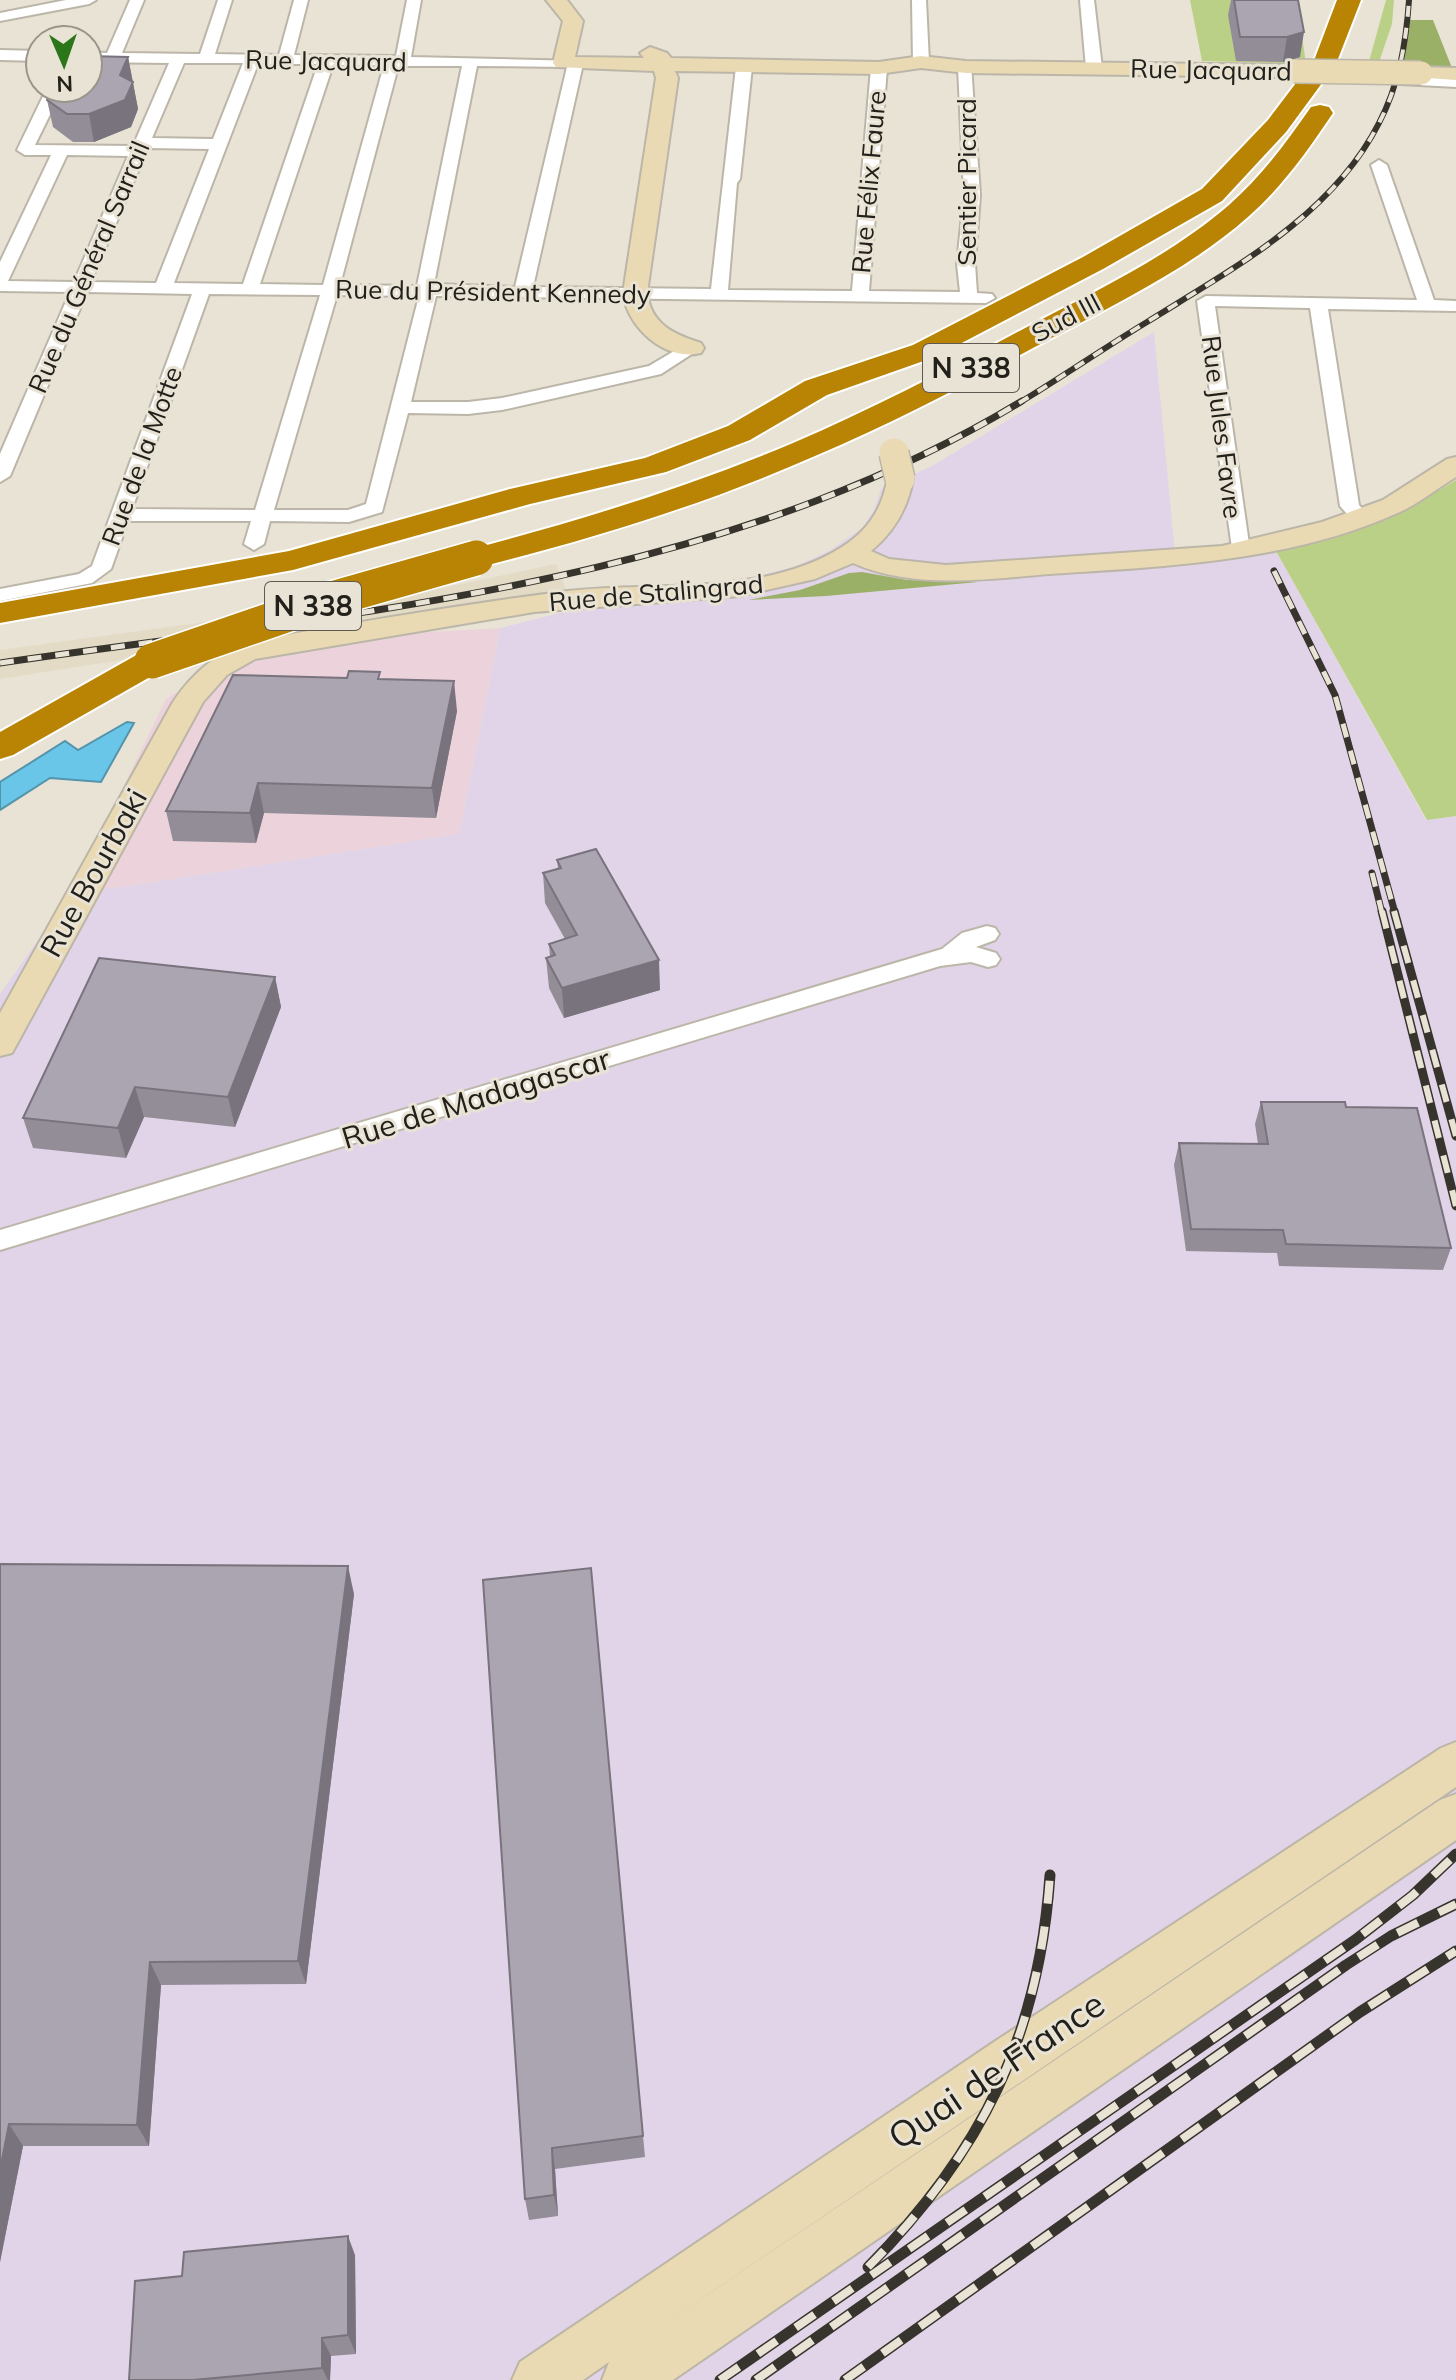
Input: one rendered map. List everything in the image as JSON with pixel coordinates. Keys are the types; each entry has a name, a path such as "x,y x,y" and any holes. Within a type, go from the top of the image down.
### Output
{"highway":[{"path":"0,613 293,560 697,451 739,433 816,388 924,351 1093,263 1212,195 1277,126 1327,59 1349,0"},
{"name":"Sud III","path":"152,661 335,598 663,504 848,431 1119,289 1219,226 1259,192 1285,164 1339,85 1362,38 1373,0"},
{"path":"894,458 1133,299 1196,253 1219,226"},
{"path":"0,747 152,661"},
{"name":"N 338","path":"0,732 152,661"}],"street":[{"path":"0,17 89,0"},
{"path":"113,57 137,0"},
{"path":"206,59 225,0"},
{"path":"285,60 301,0"},
{"path":"254,544 414,0"},
{"path":"523,292 573,21 556,0"},
{"path":"568,59 744,67 879,68 921,62 919,0"},
{"path":"1087,0 1094,68"},
{"path":"0,55 24,56"},
{"name":"Rue Jacquard","path":"104,57 470,64 568,59"},
{"name":"Rue du Général Sarrail","path":"0,476 178,58"},
{"path":"163,288 252,60"},
{"path":"250,289 327,61"},
{"name":"Rue Jacquard","path":"921,62 966,67 1294,71 1413,77 1456,74"},
{"path":"120,515 349,516 375,508 429,291 425,284 470,64"},
{"path":"666,65 667,78 635,309 644,323 665,339 692,348"},
{"path":"719,294 744,67"},
{"name":"Sentier Picard","path":"966,67 972,195 966,264 978,298"},
{"name":"Rue Félix Faure","path":"860,296 879,68"},
{"path":"1413,77 1456,82"},
{"path":"45,104 18,150 219,144"},
{"path":"0,280 61,150"},
{"path":"1379,165 1427,305"},
{"name":"Rue du Président Kennedy","path":"0,286 978,298"},
{"name":"Rue de la Motte","path":"0,595 85,579 101,569 202,289"},
{"name":"Rue Jules Favre","path":"1240,551 1206,301 1318,303"},
{"path":"1360,517 1350,506 1318,303 1456,306"},
{"path":"401,407 468,408 502,404 655,370 692,348"},
{"path":"894,458 892,511 873,536 852,553 884,567 946,573 1240,551 1392,506 1456,465"},
{"name":"Rue de Stalingrad","path":"188,702 204,678 220,665 256,649 558,601 755,586 801,575 852,553"},
{"name":"Rue Bourbaki","path":"0,1044 188,702"},
{"name":"Rue de Madagascar","path":"0,1240 951,954 970,939 987,934"},
{"path":"951,954 985,968"},
{"name":"Quai de France","path":"538,2380 1456,1762"},
{"name":"Quai de France","path":"628,2380 1456,1815"}],"shaded area":[{"path":"1154,332 1176,564 1232,560 1276,551 1426,820 1456,816 1456,2380 0,2380 0,994 72,892 122,887 459,834 500,628 659,588 752,578 796,566 829,551 862,528 874,510 881,489 932,466"},
{"path":"556,564 566,590 0,679 0,650 423,592"},
{"path":"500,628 459,834 122,887 72,892 166,699 218,666 271,641"}],"green space":[{"path":"1190,0 1297,0 1306,64 1202,61"},
{"path":"1386,0 1394,0 1392,24 1378,65 1368,65"},
{"path":"1410,20 1433,20 1452,68 1403,66"},
{"path":"1456,480 1456,816 1427,820 1276,551 1406,510"},
{"path":"862,572 907,580 978,582 748,600 800,590 849,573"}],"water":[{"path":"127,722 134,723 101,782 50,778 0,810 0,782 65,741 78,750"}],"building":[{"path":"1234,0 1298,0 1304,32 1287,37 1240,37"},
{"path":"104,56 128,57 120,75 133,82 125,100 89,114 67,114 53,104 104,104"},
{"path":"349,671 380,672 378,679 454,681 432,788 258,783 250,813 166,811 233,675 347,678"},
{"path":"596,849 659,960 562,988 546,958 555,955 549,944 577,935 543,873 561,868 557,860"},
{"path":"99,958 275,977 228,1097 135,1087 118,1128 23,1118"},
{"path":"1261,1102 1345,1102 1346,1107 1417,1108 1451,1248 1286,1244 1283,1230 1191,1229 1179,1143 1268,1144"},
{"path":"0,1564 348,1566 298,1961 150,1962 137,2125 9,2124 0,2170"},
{"path":"591,1568 643,2136 552,2148 554,2195 525,2199 483,1580"},
{"path":"348,2236 348,2335 322,2338 322,2368 193,2380 129,2380 135,2281 182,2276 184,2252"}],"railway":[{"path":"1019,403 1245,260 1277,238 1335,186 1359,156 1392,94 1406,32 1409,0"},
{"path":"0,663 395,607 526,583 655,552 782,513 904,464 1022,401"},
{"path":"1274,571 1335,695 1395,913"},
{"path":"1372,873 1382,913"},
{"path":"1382,911 1456,1206"},
{"path":"1394,911 1456,1136"},
{"path":"720,2380 1355,1940 1413,1895 1456,1854"},
{"path":"868,2267 943,2180 972,2136 997,2089 1033,1989 1044,1934 1050,1875"},
{"path":"756,2380 1346,1965 1391,1936 1456,1904"},
{"path":"845,2380 1360,2012 1456,1951"}]}
